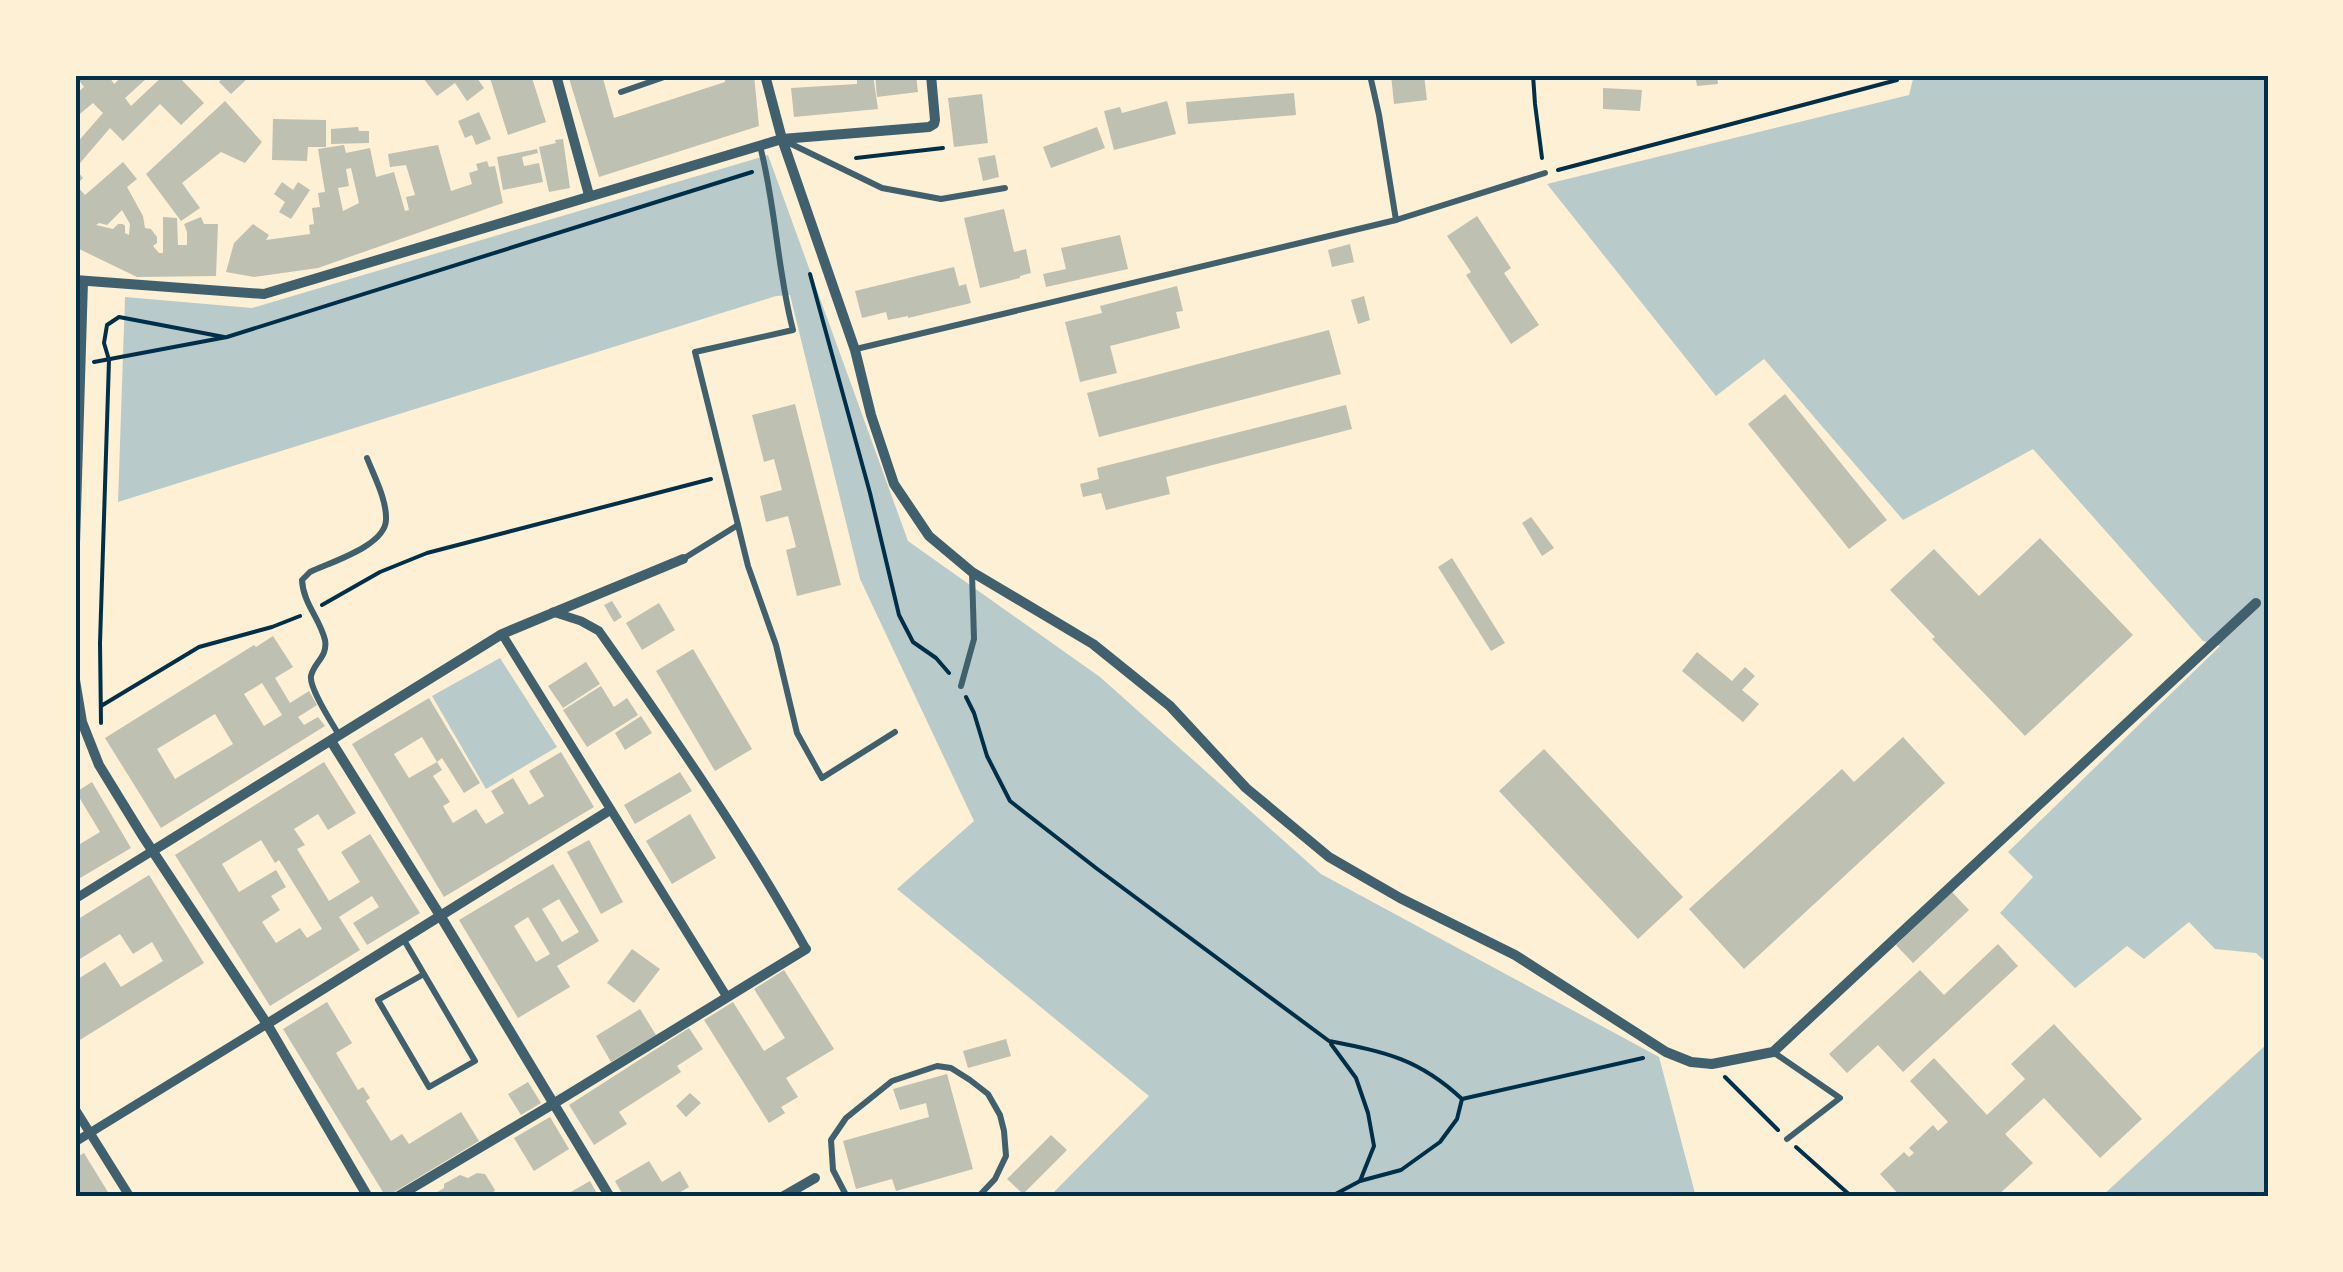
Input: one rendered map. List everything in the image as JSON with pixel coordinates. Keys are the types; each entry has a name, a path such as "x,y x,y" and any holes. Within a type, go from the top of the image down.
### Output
{"street":[{"path":"556,75 589,196"},
{"path":"765,75 782,139 854,350 870,415 894,484 929,536 972,572 1093,644 1170,706 1246,788 1329,857 1400,898 1516,955 1666,1052 1691,1062 1712,1064 1773,1052 2256,603"},
{"path":"75,544 82,364 79,280 264,294 782,139 928,127 935,120 931,76"},
{"path":"75,899 502,634 683,559"},
{"path":"397,1197 806,949 732,826 600,631 552,612"},
{"path":"502,634 727,997"},
{"path":"75,680 82,722 99,765 267,1024 368,1197"},
{"path":"335,738 610,1197"},
{"path":"75,1142 610,810"},
{"path":"75,1109 130,1197"},
{"path":"782,1197 815,1178"}],"lane":[{"path":"621,92 670,75"},
{"path":"1147,75 1186,75"},
{"path":"1370,75 1396,220"},
{"path":"782,139 882,188 941,198 1005,188"},
{"path":"760,146 783,294 793,330 695,352 748,566 776,646 797,733 822,778 895,732"},
{"path":"854,350 1396,220 1544,174"},
{"path":"335,738 311,683 311,674 325,655 325,639 303,592 302,580 310,572 370,544 381,534 386,520 367,458"},
{"path":"683,559 738,525"},
{"path":"961,686 974,639 972,572"},
{"path":"404,940 424,974 475,1061 429,1088 378,1000 424,974"},
{"path":"1773,1052 1840,1098 1787,1139"},
{"path":"847,1197 833,1170 831,1140 846,1118 892,1080 937,1066 952,1068 988,1094 1000,1115 1006,1156 995,1179 978,1197"}],"path":[{"path":"931,76 978,75"},
{"path":"1533,75 1544,174 1897,80 1898,75"},
{"path":"826,161 943,148"},
{"path":"82,364 227,337 766,167"},
{"path":"810,275 899,615 913,642 936,658 961,686 974,713 986,756 1010,801 1329,1041 1356,1078 1368,1113 1374,1146 1360,1181"},
{"path":"101,738 107,325 119,317 227,337"},
{"path":"101,706 199,647 312,612 380,572 427,554 725,475"},
{"path":"1329,1041 1373,1049 1412,1062 1462,1099"},
{"path":"1462,1099 1666,1052"},
{"path":"1330,1197 1360,1181 1401,1170 1440,1142 1456,1119 1462,1099"}],"shaded area":[{"path":"1914,75 2268,75 2268,964 2256,953 2215,949 2189,922 2144,959 2127,946 2075,988 2000,913 2033,877 2008,852 2220,646 2203,641 2033,449 1903,520 1764,359 1716,396 1547,184 1909,95"},
{"path":"768,155 908,541 1100,677 1321,874 1659,1057 1696,1197 1049,1197 1149,1096 897,889 974,821 860,579 790,295 776,296 118,502 125,297 252,308"},
{"path":"500,658 557,747 486,789 432,696"},
{"path":"2268,1043 2268,1197 2101,1197"}],"building":[{"path":"75,75 108,75 114,84 124,75 143,75 146,79 125,98 131,106 164,75 177,75 204,103 181,125 160,104 123,141 110,128 75,169 75,145 103,113 93,103 75,118 75,95 84,87"},
{"path":"225,75 248,78 231,94 219,82"},
{"path":"475,75 484,88 467,101 455,83 437,96 423,78"},
{"path":"489,75 531,75 546,122 508,135"},
{"path":"568,75 602,75 614,118 725,82 725,75 754,75 759,126 599,177"},
{"path":"857,75 873,75 878,109 794,117 791,88 857,84"},
{"path":"875,75 916,75 918,92 877,97"},
{"path":"1391,75 1424,75 1427,100 1394,104"},
{"path":"1695,75 1717,75 1718,84 1697,86"},
{"path":"1603,88 1642,90 1640,111 1603,109"},
{"path":"1294,93 1296,115 1188,124 1186,102"},
{"path":"982,94 988,143 954,147 948,98"},
{"path":"225,101 262,142 245,163 221,152 182,183 200,208 181,221 146,174"},
{"path":"1167,101 1176,134 1114,150 1104,111 1120,107 1122,113"},
{"path":"479,112 491,139 476,145 472,135 465,138 458,121"},
{"path":"273,119 326,120 326,147 308,147 307,161 272,160"},
{"path":"358,127 359,131 369,131 369,143 331,144 331,129"},
{"path":"1097,127 1105,148 1051,168 1043,147"},
{"path":"563,139 570,188 549,192 539,147"},
{"path":"344,145 346,153 370,148 376,177 394,172 405,211 409,210 406,197 415,195 406,165 390,167 388,154 438,145 451,191 472,184 469,173 478,170 476,164 487,161 489,167 495,166 503,203 318,268 254,277 226,272 234,243 253,224 269,235 266,240 310,234 309,225 314,224 312,208 320,207 318,193 325,192 318,149","holes":["351,168 359,203 343,211 338,188 349,186 346,169"]},
{"path":"537,149 538,153 522,157 524,166 539,163 543,182 503,190 497,157"},
{"path":"995,155 999,177 983,181 978,158"},
{"path":"123,162 137,179 127,187 145,228 157,237 153,246 159,253 163,253 163,217 177,218 178,245 187,245 184,224 201,217 204,224 218,224 216,276 137,277 75,247 75,169 83,178 76,185 85,195","holes":["122,210 130,224 129,235 123,224 113,229 96,225 107,225"]},
{"path":"282,182 293,190 298,182 310,190 291,219 279,212 285,202 274,194"},
{"path":"1004,209 1014,252 1026,249 1031,273 980,288 964,218"},
{"path":"1477,216 1511,268 1504,273 1539,325 1511,344 1466,275 1471,272 1447,236"},
{"path":"1120,235 1128,269 1046,287 1043,274 1066,269 1061,248"},
{"path":"1350,244 1354,262 1332,267 1328,250"},
{"path":"954,267 959,286 966,284 971,303 908,318 888,320 886,312 862,318 855,291"},
{"path":"1177,286 1183,311 1176,312 1180,328 1110,346 1117,373 1080,382 1065,322 1102,313 1100,306"},
{"path":"1364,296 1370,320 1358,324 1351,300"},
{"path":"1329,330 1341,374 1099,437 1087,393"},
{"path":"1785,394 1887,520 1849,549 1748,424"},
{"path":"795,404 841,585 797,596 786,550 796,547 788,516 766,522 760,496 782,490 774,459 764,462 752,415"},
{"path":"1346,405 1352,429 1166,477 1170,494 1106,510 1101,493 1083,497 1080,484 1099,479 1097,468"},
{"path":"1531,517 1554,548 1542,556 1522,523"},
{"path":"2040,538 2133,635 2025,736 1890,590 1934,549 1979,596"},
{"path":"1452,558 1505,643 1491,651 1438,567"},
{"path":"612,601 622,617 614,622 604,605"},
{"path":"659,603 675,630 642,650 626,623"},
{"path":"273,636 293,667 275,678 290,703 309,691 317,705 298,717 304,725 318,717 325,726 161,828 105,738","holes":["262,683 282,715 264,726 244,694","215,714 233,744 175,779 157,749"]},
{"path":"693,649 752,749 715,771 656,671"},
{"path":"1697,652 1732,681 1745,667 1755,676 1742,690 1759,704 1743,722 1682,671"},
{"path":"586,662 600,684 563,708 548,686"},
{"path":"601,686 614,707 627,698 638,715 587,747 563,710"},
{"path":"429,698 480,783 464,793 442,758 437,762 442,770 433,776 450,802 443,806 453,823 476,809 486,824 504,813 491,791 513,778 529,805 544,796 529,771 561,752 594,807 444,897 352,744","holes":["422,737 437,762 409,778 394,754"]},
{"path":"641,716 652,733 625,750 615,733"},
{"path":"1903,737 1945,783 1744,969 1689,909 1842,769 1854,782"},
{"path":"1544,749 1683,897 1638,939 1499,791"},
{"path":"324,762 356,813 328,830 318,814 294,829 305,845 297,849 329,901 360,882 341,852 370,834 420,913 367,945 353,923 379,907 372,896 339,917 360,950 270,1006 175,855","holes":["261,840 275,863 279,860 322,929 307,938 300,928 276,943 262,922 280,910 271,896 286,887 276,870 239,892 222,864"]},
{"path":"680,772 692,791 635,824 624,805"},
{"path":"92,782 131,848 75,881 75,847 100,832 76,792"},
{"path":"690,814 716,858 672,884 646,841"},
{"path":"589,840 623,902 601,914 567,852"},
{"path":"553,864 599,941 557,966 570,987 518,1018 459,920","holes":["559,899 579,932 562,942 542,909","528,917 550,954 536,962 514,926"]},
{"path":"149,875 204,963 75,1043 75,974 78,979 105,962 121,987 163,961 152,942 133,954 120,934 75,962 75,921"},
{"path":"1952,892 1969,910 1913,963 1896,945"},
{"path":"1998,944 2018,966 1903,1072 1878,1045 1847,1073 1829,1054 1920,970 1944,995"},
{"path":"632,949 660,969 634,1003 607,983"},
{"path":"784,970 834,1049 786,1078 798,1097 781,1107 785,1113 769,1123 704,1020 733,1002 764,1051 785,1038 754,989"},
{"path":"327,1002 352,1043 336,1053 358,1090 363,1087 370,1098 366,1101 391,1141 402,1134 409,1144 461,1112 479,1141 386,1197 283,1029"},
{"path":"640,1009 656,1035 611,1062 596,1036"},
{"path":"2054,1024 2142,1119 2100,1158 2044,1098 2005,1134 2033,1163 1996,1197 1901,1197 1880,1174 1904,1152 1909,1157 1914,1153 1909,1148 1933,1125 1938,1131 1948,1122 1910,1081 1934,1058 1987,1115 2025,1079 2011,1064"},
{"path":"689,1028 703,1049 677,1066 681,1072 619,1112 627,1124 594,1145 569,1105"},
{"path":"1006,1039 1011,1056 968,1068 963,1051"},
{"path":"947,1074 973,1169 896,1191 892,1179 856,1189 843,1141 929,1117 926,1103 900,1110 893,1089"},
{"path":"528,1082 541,1103 521,1115 508,1094"},
{"path":"690,1093 701,1103 686,1117 676,1106"},
{"path":"550,1117 569,1149 534,1171 514,1138"},
{"path":"1051,1135 1067,1150 1023,1194 1007,1179"},
{"path":"84,1153 111,1197 75,1197 75,1158"},
{"path":"649,1161 662,1182 680,1171 689,1187 672,1197 624,1197 615,1181"},
{"path":"485,1174 495,1190 491,1197 429,1197 460,1175 468,1178"},
{"path":"590,1181 599,1197 562,1197"}]}
